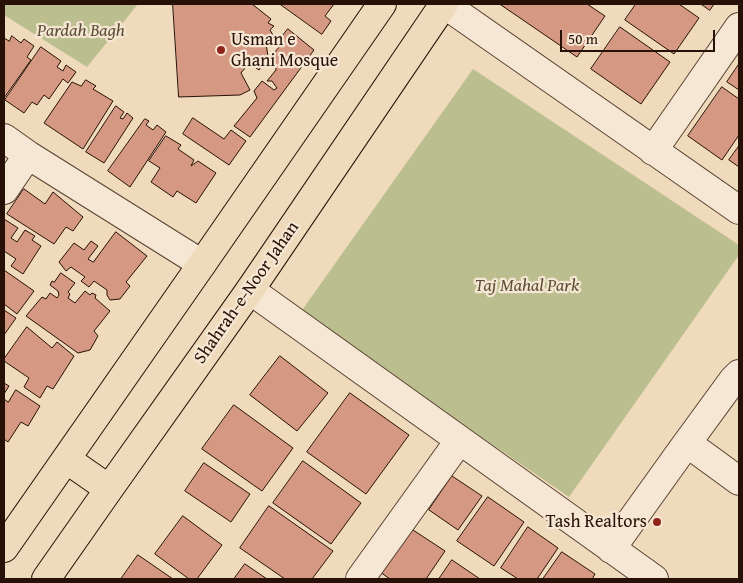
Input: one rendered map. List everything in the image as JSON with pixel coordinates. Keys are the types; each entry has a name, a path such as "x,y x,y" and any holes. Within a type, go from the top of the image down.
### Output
{"main road":[{"path":"4,548 382,4"},
{"name":"Shahrah-e-Noor Jahan","path":"46,579 250,290 444,4"},
{"path":"66,460 109,489"}],"street":[{"path":"444,4 739,210"},
{"path":"653,150 739,27"},
{"path":"4,138 202,264"},
{"path":"4,190 28,155"},
{"path":"250,290 654,579"},
{"path":"611,549 687,442 739,374"},
{"path":"360,579 459,441"},
{"path":"687,442 739,481"}],"green space":[{"name":"Pardah Bagh","path":"4,4 138,4 87,67 4,15"},
{"name":"Taj Mahal Park","path":"473,69 739,245 739,255 569,497 300,313"}],"building":[{"name":"Usman e Ghani Mosque","path":"173,4 252,4 271,19 268,23 274,26 270,30 273,35 266,43 268,57 259,70 249,63 241,73 250,90 240,95 179,97"},
{"path":"280,4 334,4 325,16 331,21 322,34"},
{"path":"502,4 587,4 605,16 577,57"},
{"path":"636,4 679,4 699,18 674,54 625,20"},
{"path":"701,4 714,4 710,10"},
{"path":"620,27 670,62 641,104 591,69"},
{"path":"288,29 314,50 250,137 234,126 257,98 254,91 262,81 274,90 277,88 272,81 267,81 276,70 274,53 281,45 278,42"},
{"path":"12,36 21,43 24,39 34,46 27,57 31,60 4,98 4,38 9,41"},
{"path":"41,47 61,61 57,67 63,71 66,65 76,72 68,83 63,79 49,99 44,95 37,105 32,102 24,113 5,100"},
{"path":"739,64 739,90 727,82"},
{"path":"86,80 96,86 93,89 113,101 83,149 44,123 72,82 81,86"},
{"path":"722,87 739,99 739,135 722,160 688,136"},
{"path":"116,106 124,112 120,118 123,119 127,113 133,118 104,163 86,152"},
{"path":"193,118 224,139 231,130 246,141 229,165 183,134"},
{"path":"145,119 149,121 146,125 153,130 157,125 166,132 130,187 108,171"},
{"path":"166,136 181,145 178,149 194,160 191,166 198,161 216,173 196,203 177,191 173,197 151,182 160,168 149,161"},
{"path":"739,146 739,167 729,160"},
{"path":"24,189 45,204 53,192 83,217 73,231 66,227 54,244 7,214"},
{"path":"4,219 18,228 11,238 17,242 25,230 35,236 32,240 41,246 23,274 11,266 16,259 4,251"},
{"path":"116,232 147,256 126,282 130,286 120,299 110,300 107,290 94,281 89,287 81,281 85,277 71,267 66,271 59,262 74,243 84,250 91,241 98,246 88,259 93,262"},
{"path":"4,270 34,291 17,314 4,304"},
{"path":"61,273 75,283 68,292 70,294 68,298 75,303 85,291 90,295 92,293 110,311 94,331 98,336 90,350 78,353 26,316 42,297 46,299 50,293 57,298 59,295 58,291 50,285"},
{"path":"4,310 16,318 4,335"},
{"path":"27,327 52,348 57,342 74,356 53,389 47,386 40,398 24,387 29,378 4,361"},
{"path":"280,356 328,393 297,431 250,395"},
{"path":"4,383 9,386 4,394"},
{"path":"16,390 40,406 28,426 21,422 8,442 4,439 4,399 8,402"},
{"path":"350,393 409,435 366,494 307,452"},
{"path":"234,405 293,448 262,491 202,449"},
{"path":"303,461 361,503 331,544 273,503"},
{"path":"204,463 250,494 231,522 185,491"},
{"path":"452,476 482,496 458,530 429,510"},
{"path":"488,497 524,522 494,566 457,541"},
{"path":"269,506 333,551 312,579 285,579 240,548"},
{"path":"183,516 222,545 197,579 189,579 155,554"},
{"path":"528,527 558,548 537,579 518,579 501,568"},
{"path":"410,528 445,551 426,579 390,579 380,572"},
{"path":"562,552 595,574 592,579 543,579"},
{"path":"138,555 173,579 121,579"},
{"path":"452,560 480,579 439,579"},
{"path":"245,564 267,579 234,579"}],"place":[{"name":"Usman e Ghani Mosque","path":"221,50"},
{"name":"Tash Realtors","path":"657,522"}]}
